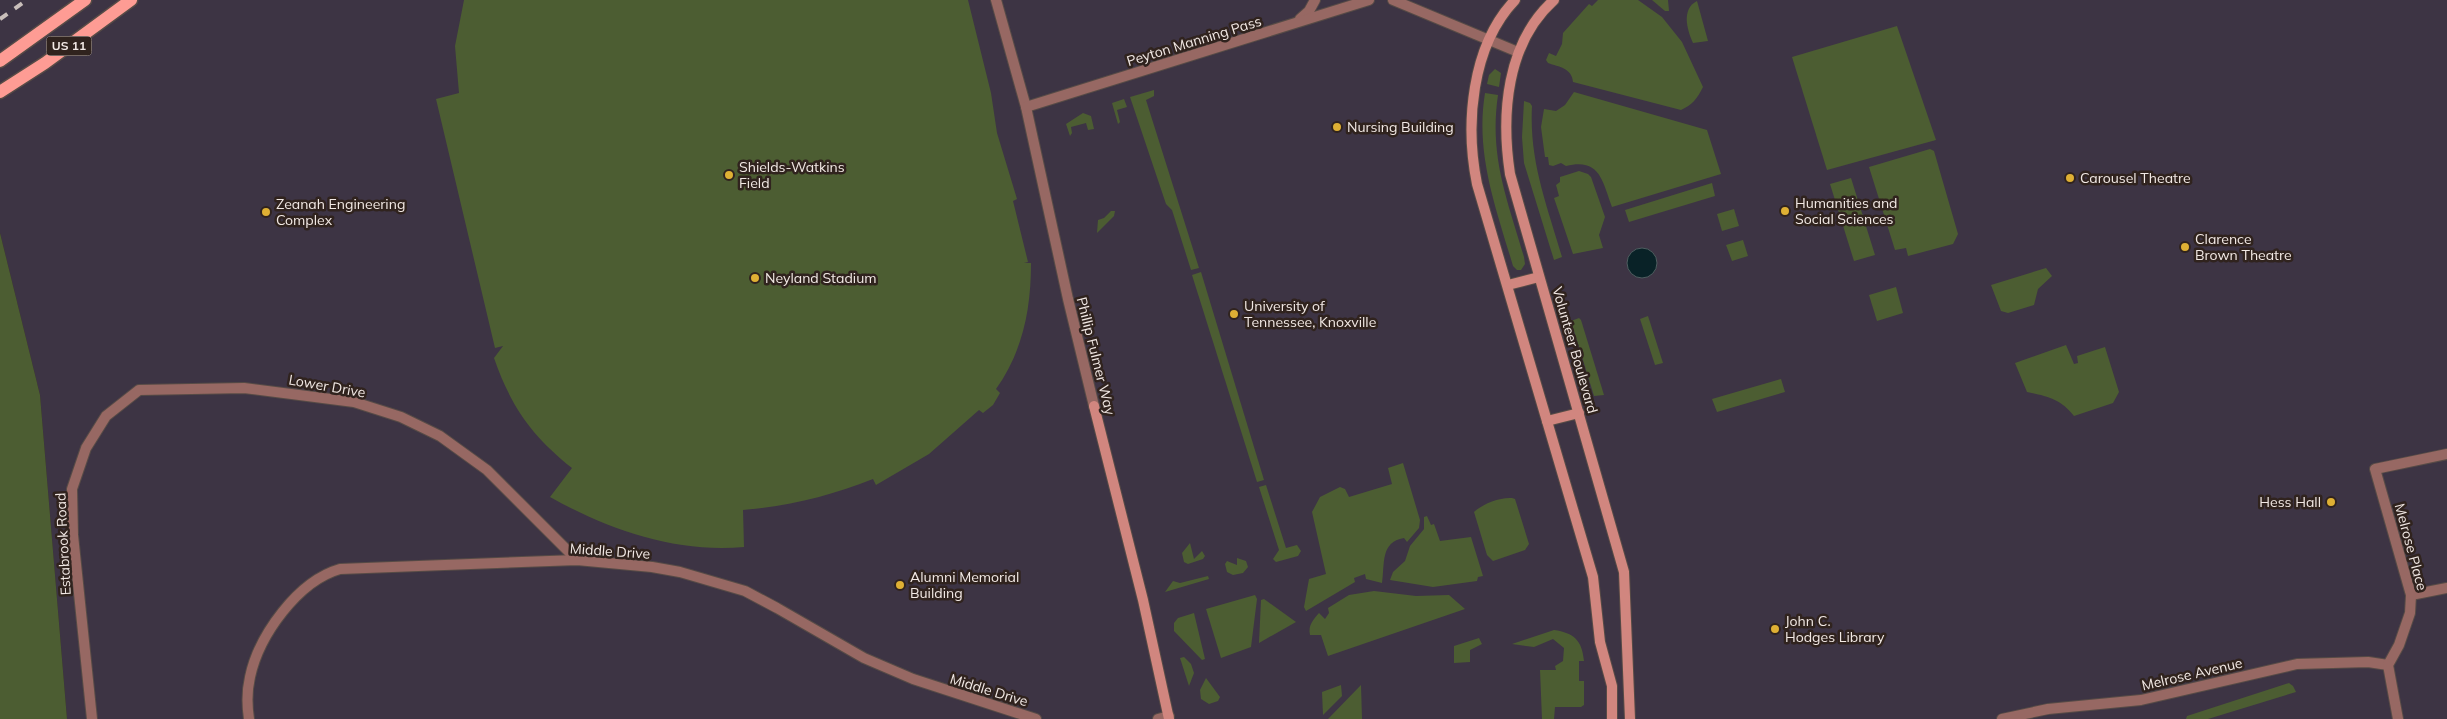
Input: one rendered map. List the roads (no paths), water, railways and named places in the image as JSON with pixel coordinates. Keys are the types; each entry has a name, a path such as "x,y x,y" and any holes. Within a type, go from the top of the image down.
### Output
{"main road":[{"name":"US 11","path":"0,61 85,0"},
{"name":"US 11","path":"2,90 45,63 131,0"}],"street":[{"name":"Phillip Fulmer Way","path":"996,0 1026,107 1061,270 1143,600 1166,718"},
{"path":"1293,24 1309,11 1315,0"},
{"name":"Peyton Manning Pass","path":"1026,107 1369,0"},
{"path":"1393,0 1518,52"},
{"path":"1515,0 1490,39 1476,86 1472,137 1473,161 1477,184 1594,576 1600,642 1612,686 1612,719"},
{"name":"Volunteer Boulevard","path":"1554,0 1535,22 1518,52 1508,93 1506,148 1510,174 1624,572 1630,719"},
{"path":"1508,285 1539,277"},
{"name":"Lower Drive","path":"139,390 244,388 354,402 400,417 440,436 488,470 577,560"},
{"name":"Estabrook Road","path":"92,719 74,544 72,489 86,448 106,416 139,390"},
{"path":"1547,421 1578,413"},
{"name":"Melrose Place","path":"2388,665 2399,645 2410,613 2411,595 2375,469 2447,454"},
{"name":"Middle Drive","path":"249,719 249,677 261,646 284,610 321,576 340,569 577,560 652,567 680,572 745,592 777,608 864,658 938,688 1036,719"},
{"path":"2411,595 2447,588"},
{"name":"Melrose Avenue","path":"2002,719 2048,709 2141,700 2297,664 2368,662 2388,665"},
{"path":"2388,665 2398,719"}],"water":[{"path":"1642,248 1653,252 1657,263 1653,274 1642,278 1631,274 1627,263 1631,252"}],"railway":[{"path":"0,19 27,0"}],"place":[{"name":"Nursing Building","path":"1337,127"},
{"name":"Shields-Watkins Field","path":"729,175"},
{"name":"Carousel Theatre","path":"2070,178"},
{"name":"Humanities and Social Sciences","path":"1785,211"},
{"name":"Zeanah Engineering Complex","path":"266,212"},
{"name":"Clarence Brown Theatre","path":"2185,247"},
{"name":"Neyland Stadium","path":"755,278"},
{"name":"University of Tennessee, Knoxville","path":"1234,314"},
{"name":"Hess Hall","path":"2331,502"},
{"name":"Alumni Memorial Building","path":"900,585"},
{"name":"John C. Hodges Library","path":"1775,629"}]}
